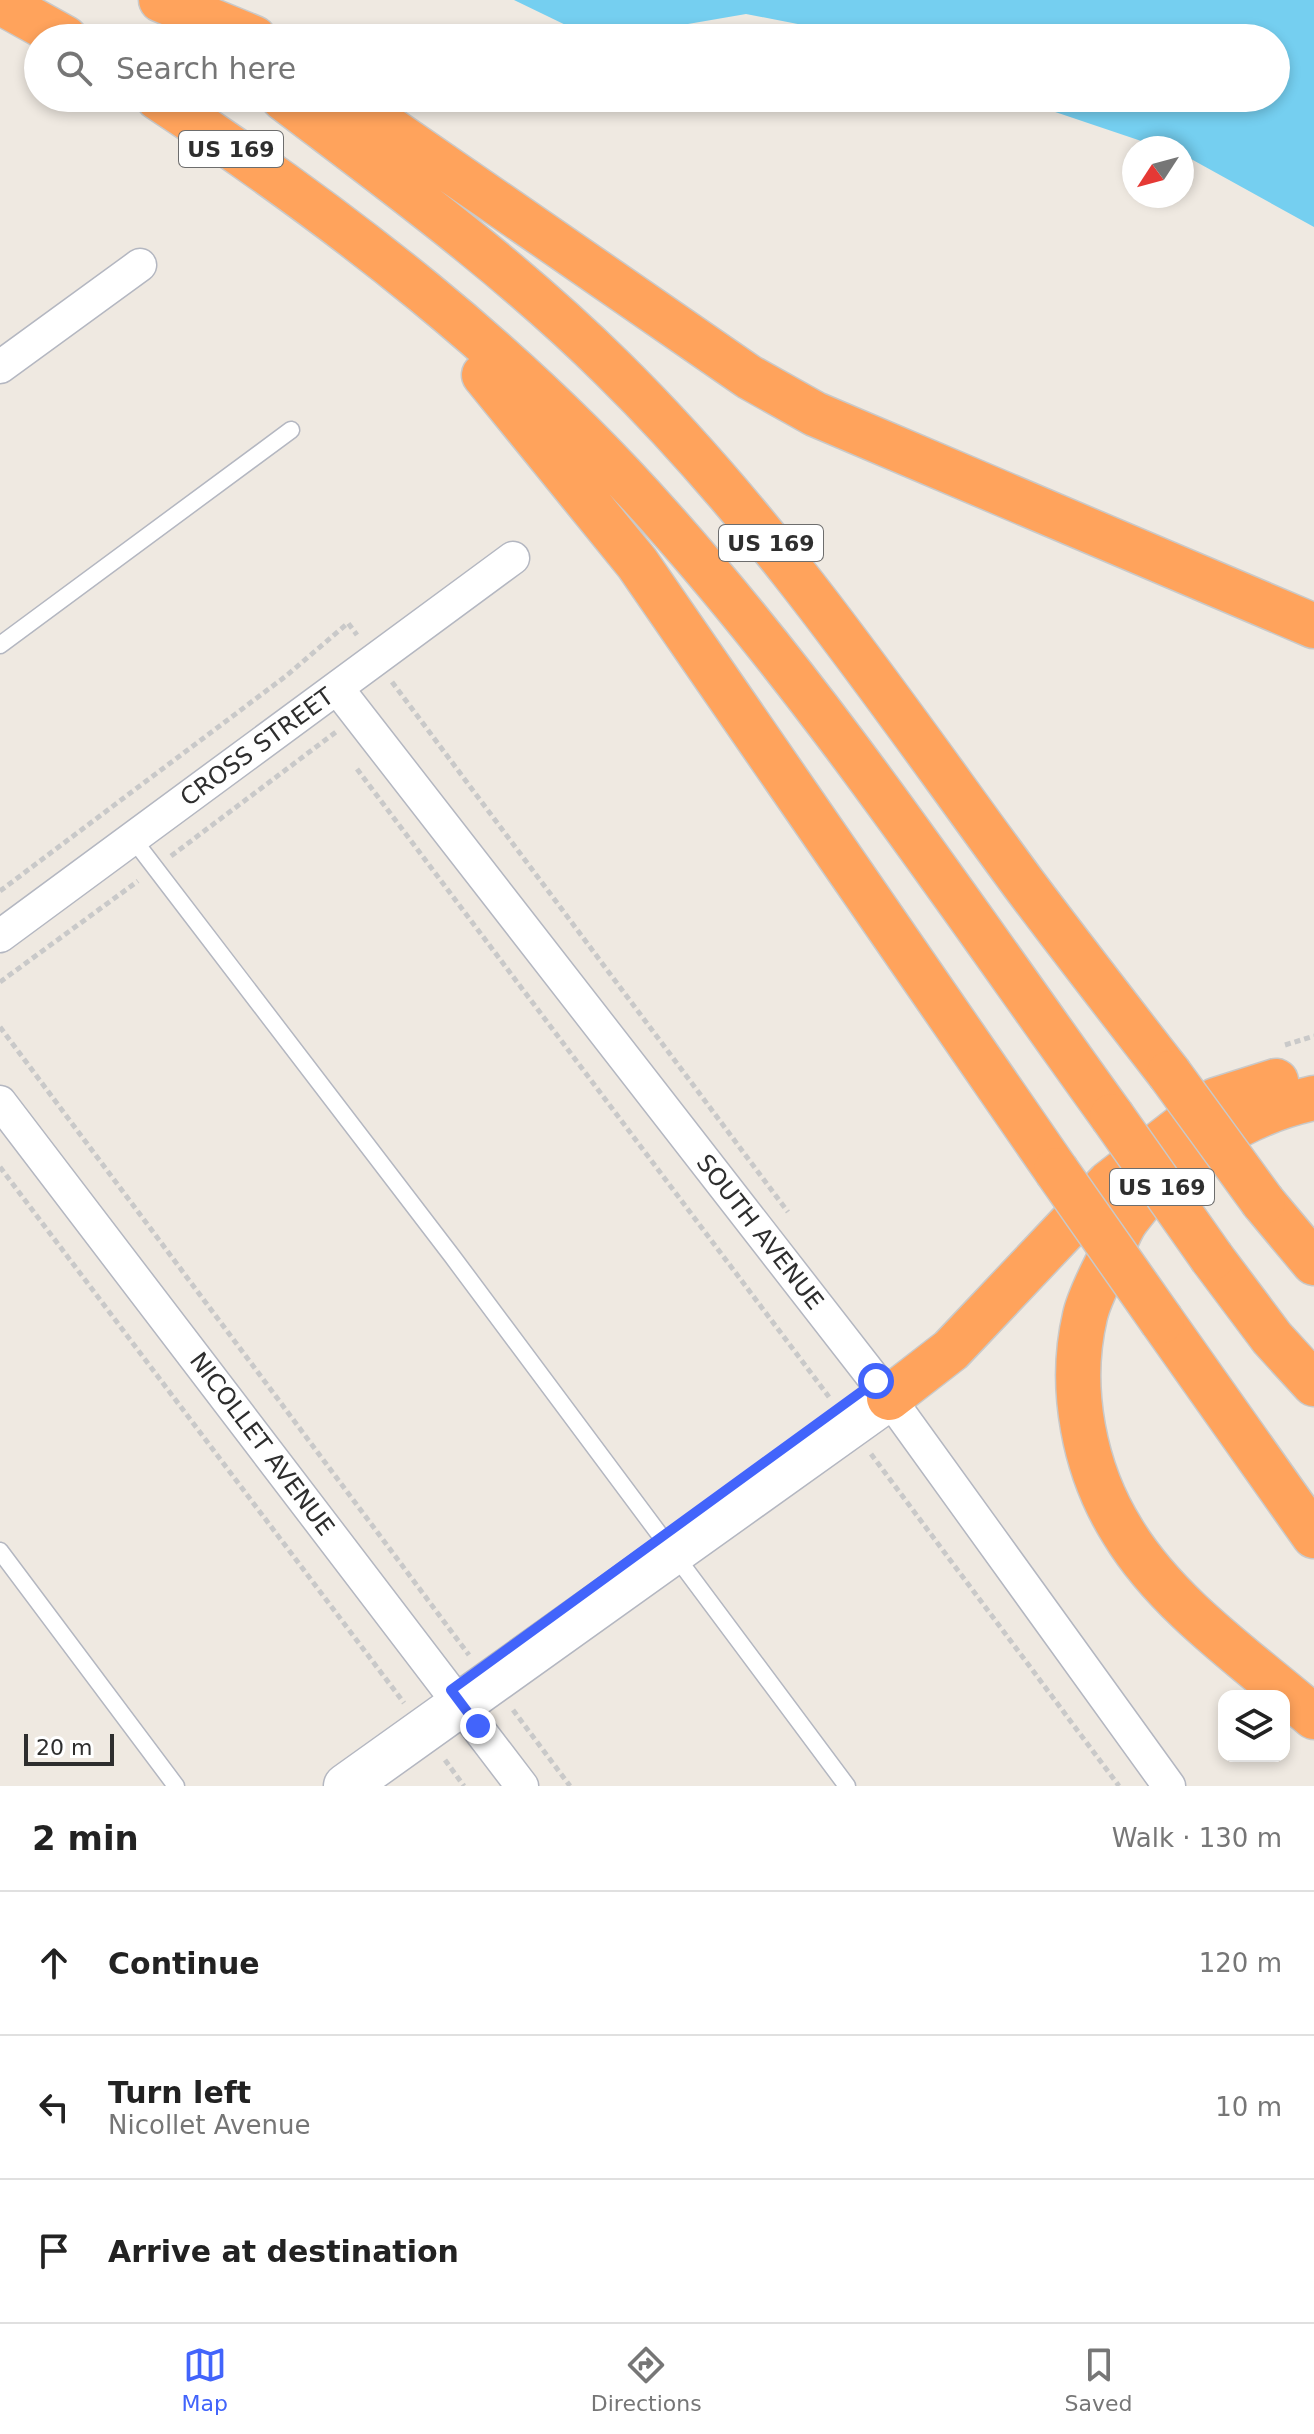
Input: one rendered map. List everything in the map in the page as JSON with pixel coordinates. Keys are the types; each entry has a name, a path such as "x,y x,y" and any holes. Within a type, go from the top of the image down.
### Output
{"highway":[{"path":"153,0 185,24"},
{"path":"161,0 220,24"},
{"path":"0,2 40,24"},
{"name":"US 169","path":"178,112 304,201 465,324 661,517 828,723 1212,1258 1272,1338 1314,1384"},
{"name":"US 169","path":"302,112 460,231 612,368 737,501 831,617 1025,884 1263,1202 1314,1263"},
{"path":"365,112 749,377 815,414 1314,626"},
{"path":"304,201 482,373 637,563 1056,1170 1314,1536"},
{"path":"889,1398 951,1350 1109,1183 1216,1100 1280,1080 1314,1075"},
{"path":"1314,1098 1285,1105 1236,1124 1166,1178 1127,1218 1085,1315 1078,1364 1083,1433 1100,1488 1123,1532 1152,1573 1314,1717"}],"street":[{"path":"0,367 140,265"},
{"name":"CROSS STREET","path":"0,936 513,558"},
{"name":"SOUTH AVENUE","path":"337,688 889,1398 1169,1786"},
{"name":"NICOLLET AVENUE","path":"0,1102 477,1694 522,1786"},
{"path":"346,1786 889,1398"}],"lane":[{"path":"0,645 291,430"},
{"path":"133,839 442,1243 847,1786"},
{"path":"0,1551 176,1786"}],"path":[{"path":"0,891 286,676 348,623 797,1225"},
{"path":"286,676 341,748"},
{"path":"0,982 395,686"},
{"path":"351,761 1119,1786"},
{"path":"0,1027 477,1694 570,1786"},
{"path":"0,1167 464,1786"}],"water":[{"path":"514,0 1314,0 1314,227 1194,161 1194,136 1126,136 1055,112 1290,112 1290,24 797,24 746,14 688,24 564,24"}],"route":[{"path":"478,1726 451,1690 876,1381"}]}
